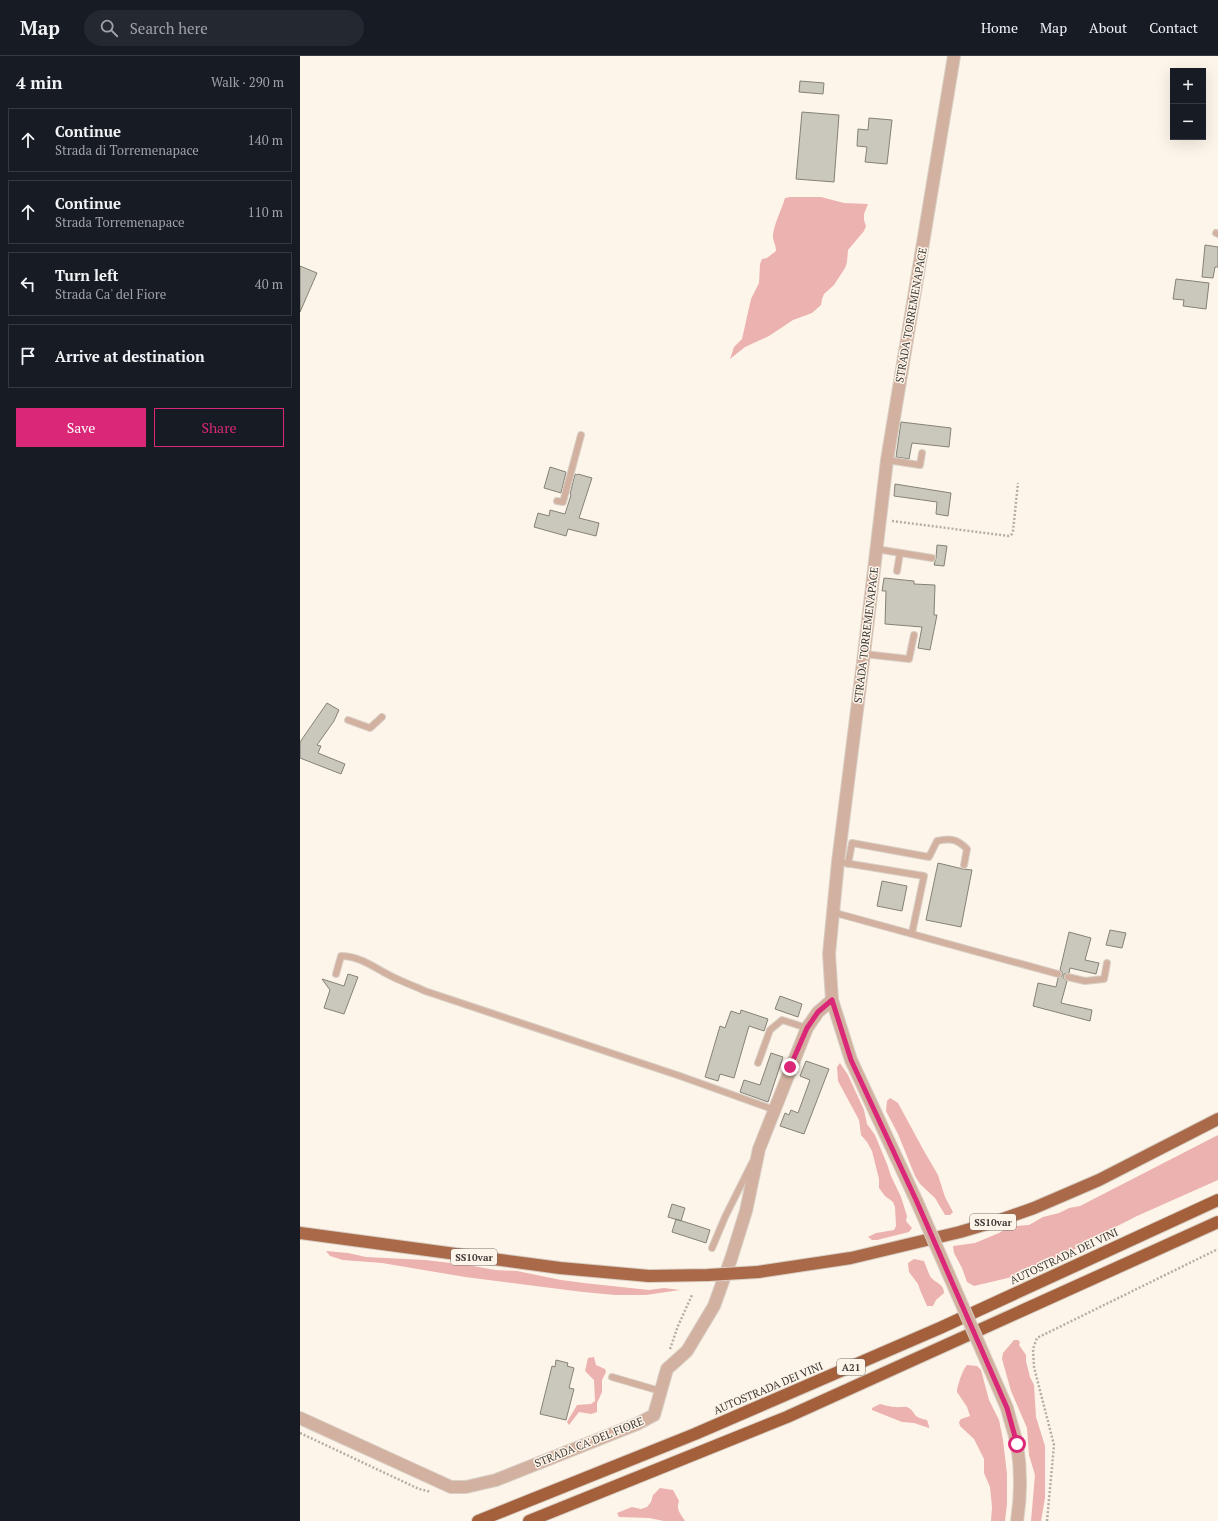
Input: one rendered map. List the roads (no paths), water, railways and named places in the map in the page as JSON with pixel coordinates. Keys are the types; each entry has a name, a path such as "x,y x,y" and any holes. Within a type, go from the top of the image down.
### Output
{"highway":[{"name":"SS10var","path":"300,1234 560,1268 649,1276 758,1272 851,1258 960,1232 997,1221 1034,1208 1099,1180 1218,1119"},
{"name":"AUTOSTRADA DEI VINI","path":"478,1521 695,1434 940,1328 1218,1200"},
{"name":"A21","path":"529,1521 788,1417 1218,1222"}],"street":[{"name":"STRADA TORREMENAPACE","path":"954,56 887,460 864,654 843,863 832,912 829,954 832,1000 851,1060 917,1202 1007,1408 1017,1444 1019,1464 1020,1502 1017,1521"},
{"name":"STRADA CA' DEL FIORE","path":"300,1418 450,1487 466,1488 496,1480 637,1424 654,1415 660,1391 668,1369 687,1351 714,1306 746,1211 759,1149 807,1028 818,1012 832,1000"}],"lane":[{"path":"557,501 563,502 581,435"},
{"path":"887,460 920,465 922,453"},
{"path":"876,549 932,558"},
{"path":"897,571 900,553"},
{"path":"864,654 909,659 914,635"},
{"path":"348,720 370,728 382,717"},
{"path":"912,933 924,876 843,863 852,842 929,857 937,842 946,839 958,841 967,849 964,865"},
{"path":"832,912 1058,974"},
{"path":"336,974 341,956 351,956 425,991 680,1076 775,1110"},
{"path":"1068,977 1085,981 1104,979 1107,963"},
{"path":"758,1063 770,1030 782,1020 807,1028"},
{"name":"STRADA CA' DEL FIORE","path":"712,1248 725,1217 759,1149"},
{"path":"612,1377 660,1391"}]}
